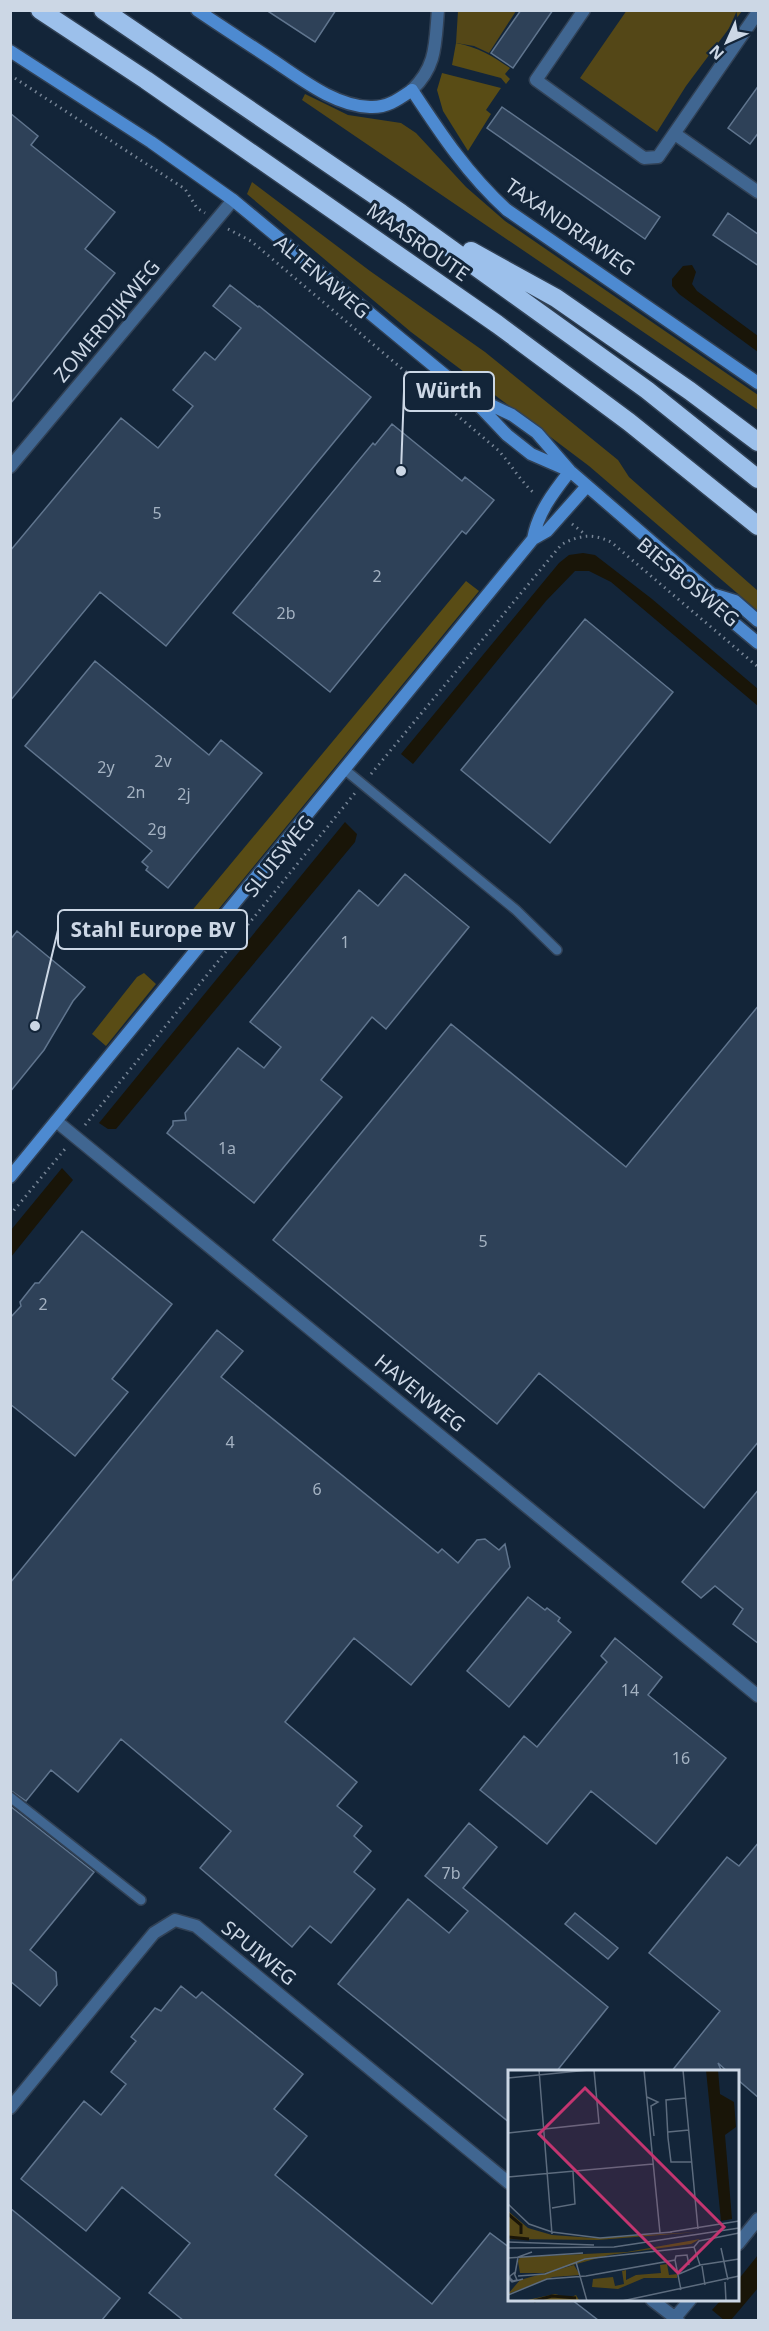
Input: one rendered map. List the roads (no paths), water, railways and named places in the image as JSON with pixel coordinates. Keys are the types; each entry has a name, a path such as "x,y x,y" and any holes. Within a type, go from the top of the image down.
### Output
{"highway":[{"name":"MAASROUTE","path":"40,10 146,80 497,324 629,422 759,526"},
{"name":"MAASROUTE","path":"103,10 401,213 647,390 759,479"},
{"path":"401,213 556,298 759,442"}],"main road":[{"path":"197,10 325,93 349,103 381,107 395,102 412,90"},
{"name":"ALTENAWEG","path":"10,51 151,142 233,200 469,395 507,435 531,454 570,471"},
{"name":"TAXANDRIAWEG","path":"412,90 453,152 481,186 507,210 759,383"},
{"name":"ALTENAWEG","path":"469,395 512,415 537,433 570,471 587,486"},
{"name":"SLUISWEG","path":"533,539 536,521 546,503 570,471"},
{"name":"SLUISWEG","path":"10,1177 533,539 547,531 587,486"},
{"name":"BIESBOSWEG","path":"587,486 712,594 727,617 759,643"},
{"name":"BIESBOSWEG","path":"712,594 735,601 759,621"}],"street":[{"path":"412,90 424,79 432,65 438,10"},
{"path":"584,10 536,80 644,158 658,157 759,12"},
{"path":"675,134 759,192"},
{"name":"ZOMERDIJKWEG","path":"10,466 233,200"},
{"name":"HAVENWEG","path":"56,1121 759,1696"},
{"name":"SPUIWEG","path":"10,2108 154,1933 175,1920 196,1926 508,2181"},
{"path":"739,2243 759,2219"},
{"path":"653,2301 675,2320 689,2301"}],"lane":[{"path":"344,770 516,910 557,950"},
{"path":"10,1797 141,1900"}],"place":[{"name":"Würth","path":"401,471"},
{"name":"Stahl Europe BV","path":"35,1026"}]}
